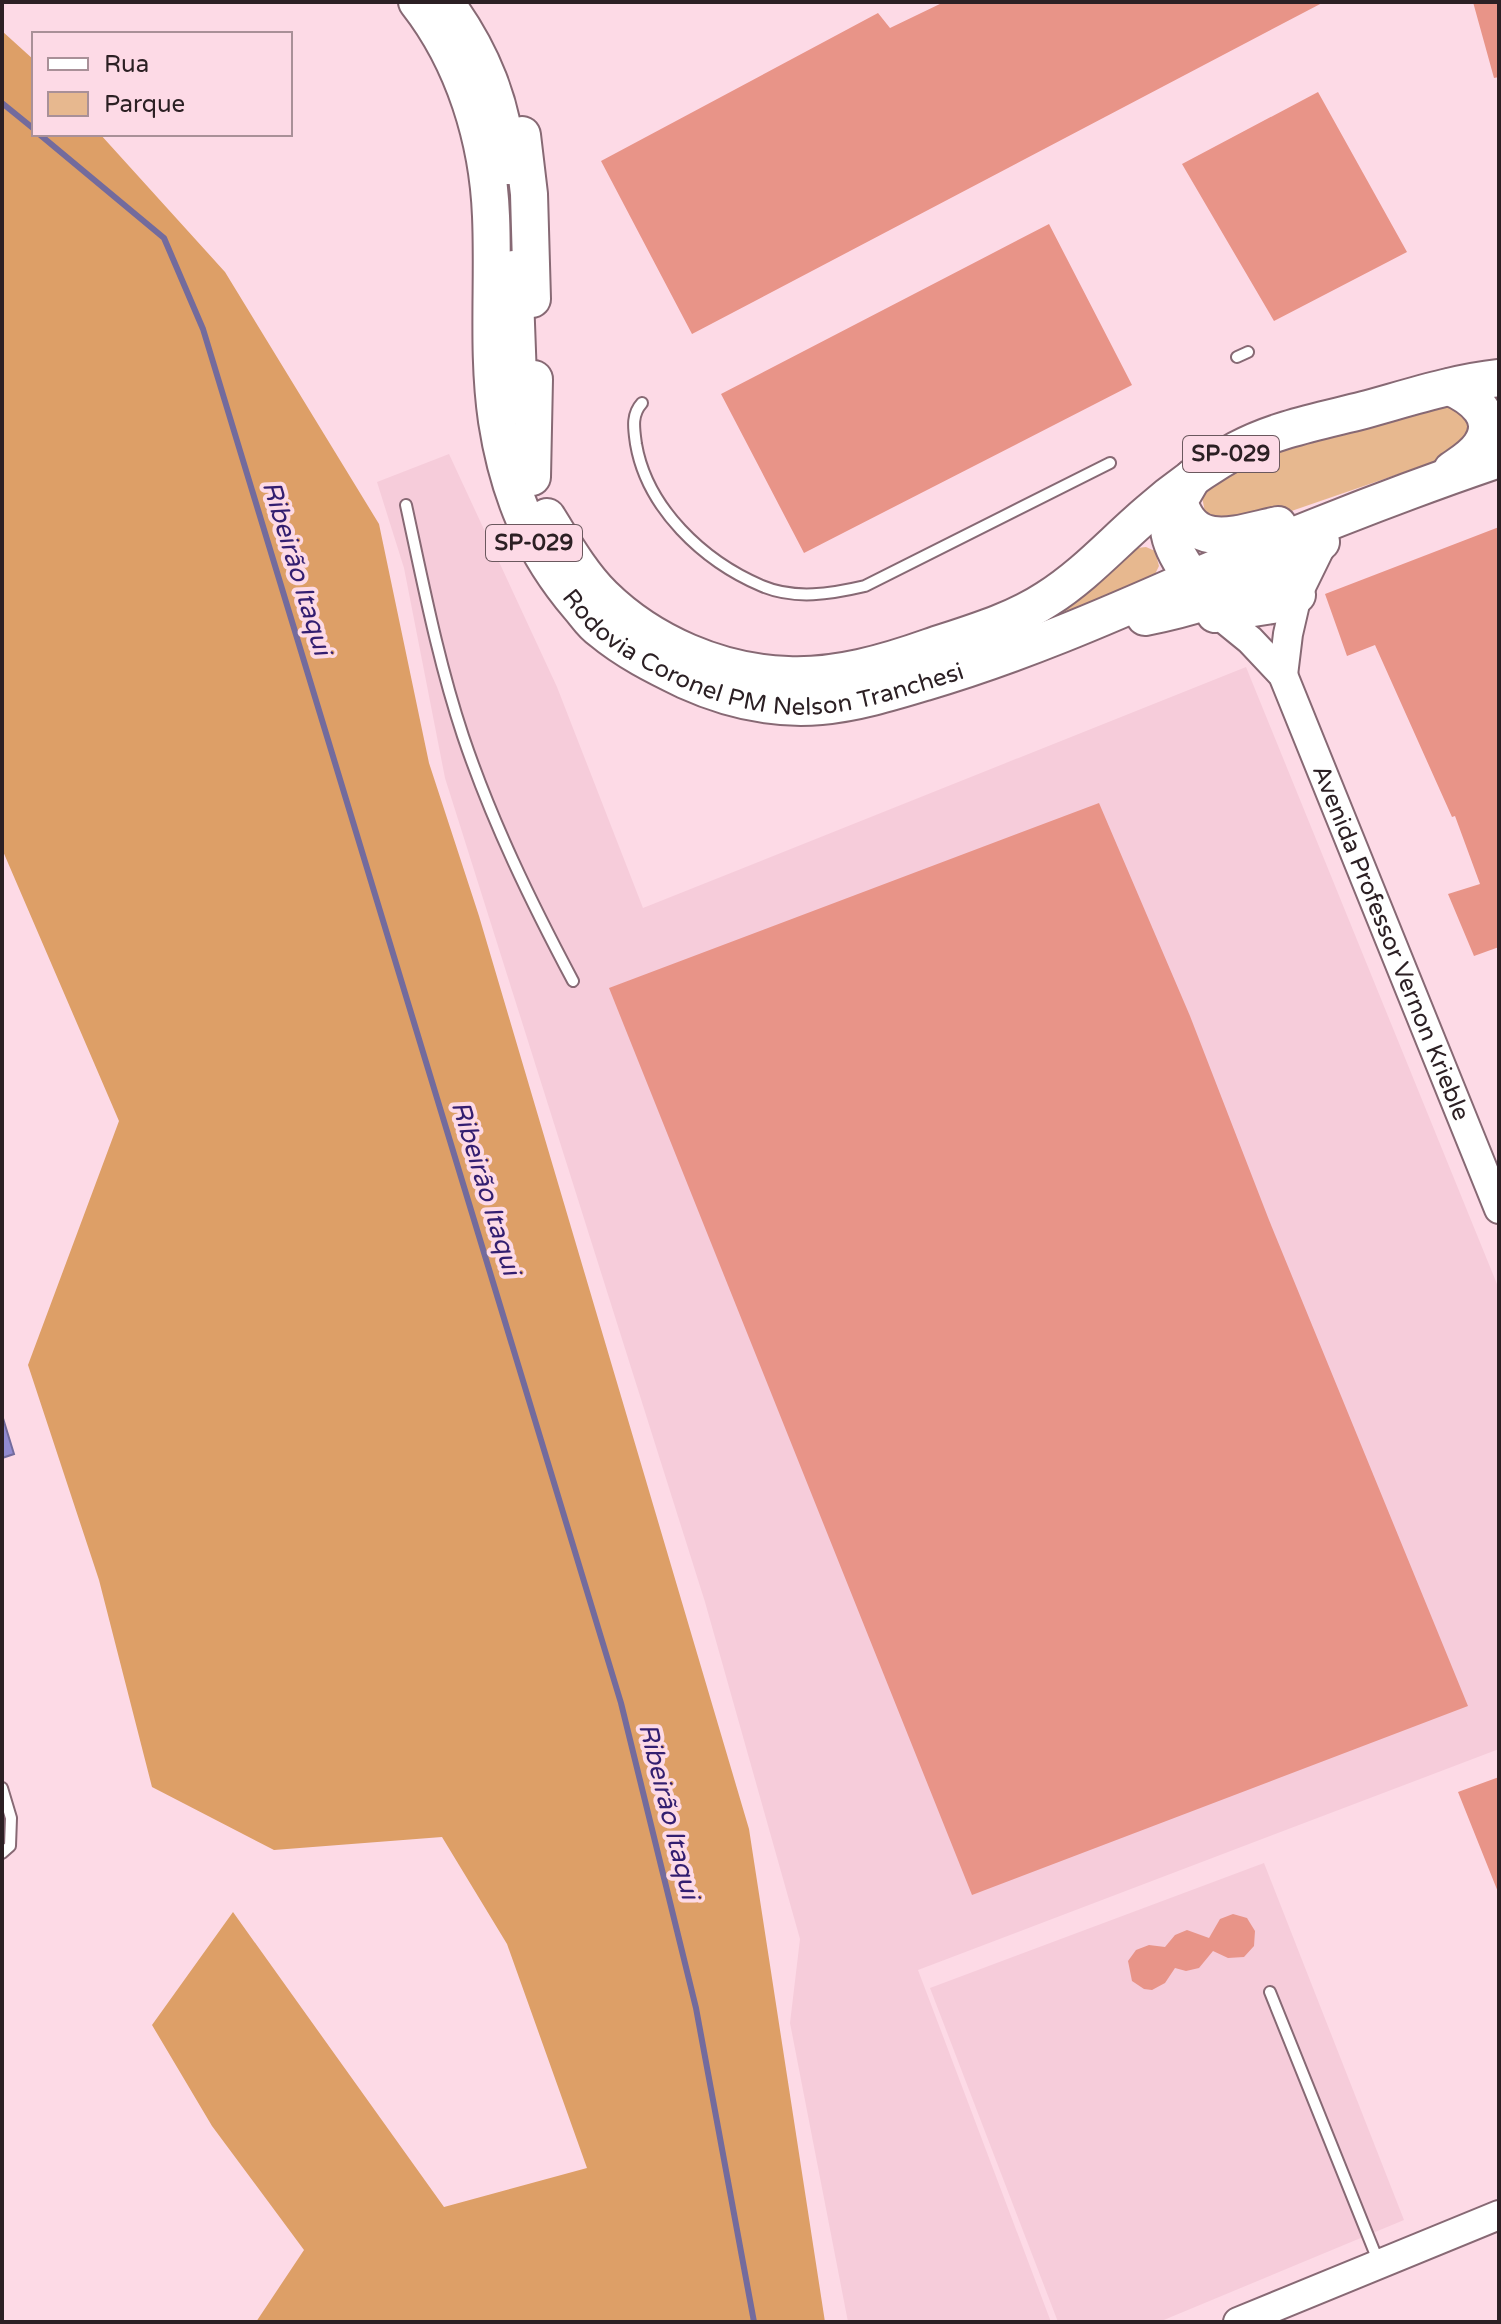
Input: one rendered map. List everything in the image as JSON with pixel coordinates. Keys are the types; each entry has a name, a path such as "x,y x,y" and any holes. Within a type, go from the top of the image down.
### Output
{"highway":[{"name":"Rodovia Coronel PM Nelson Tranchesi","path":"417,2 456,63 470,99 484,156 491,213 491,337 497,419 509,478 532,540 557,580 598,629 649,663 711,691 767,705 821,706 889,693 1082,628 1207,598 1367,508 1499,459"},
{"name":"Rodovia Coronel PM Nelson Tranchesi","path":"445,2 464,27 483,61 498,104 507,151 512,206 522,435 546,516 572,557 602,595 633,621 667,643 711,661 788,675 839,672 895,659 1008,619 1046,600 1091,566 1149,512 1239,449 1303,425 1450,387 1499,378"},
{"name":"SP-029","path":"470,2 487,27 509,71 519,100 529,194 534,343 532,477"},
{"name":"SP-029","path":"1437,480 1470,457 1482,445 1486,432 1479,403 1450,387"},
{"name":"SP-029","path":"1186,489 1170,512 1168,532 1207,598"},
{"name":"SP-029","path":"1186,489 1189,522 1196,530 1220,537 1367,508"},
{"name":"SP-029","path":"1082,628 1150,616 1253,584 1292,564 1367,508"},
{"name":"SP-029","path":"1207,598 1279,604 1297,595"}],"street":[{"name":"Avenida Professor Vernon Krieble","path":"1283,675 1297,595 1325,539"},
{"name":"Avenida Professor Vernon Krieble","path":"1207,598 1283,675 1499,1209"},
{"path":"1238,2322 1499,2215"}],"lane":[{"path":"642,403 635,415 638,453 651,489 677,525 728,569 765,587 799,595 835,593 865,586 1110,463"},
{"path":"406,505 436,643 463,736 501,838 573,981"},
{"path":"2,1788 11,1818 10,1846 2,1853"},
{"path":"1270,1992 1379,2264"}],"shaded area":[{"path":"2,31 32,58 32,136 102,136 225,272 379,524 429,763 479,916 749,1829 825,2322 256,2322 304,2250 212,2126 152,2025 233,1912 444,2207 587,2168 507,1944 442,1837 274,1850 152,1787 99,1580 28,1365 119,1121 2,849"},
{"path":"449,454 557,687 643,908 1246,667 1499,1289 1499,1749 918,1970 1051,2322 848,2322 790,2023 800,1939 705,1602 445,778 404,568 377,482"},
{"path":"2,1415 14,1454 2,1458"},
{"path":"1264,1863 1404,2220 1159,2322 1058,2322 930,1988"}],"green space":[{"path":"1456,406 1474,426 1448,457 1277,516 1215,519 1205,512 1202,497 1208,484 1306,439 1432,407"},
{"path":"1146,547 1155,551 1159,566 1152,580 1033,631 1137,548"}],"building":[{"path":"944,2 1324,2 692,334 601,161 878,13 890,28"},
{"path":"1473,2 1499,2 1499,77 1494,78"},
{"path":"1318,92 1407,252 1274,321 1182,164"},
{"path":"1049,224 1132,385 804,553 721,394"},
{"path":"1499,527 1499,947 1474,956 1448,894 1480,884 1455,816 1452,817 1375,645 1347,656 1325,594"},
{"path":"1099,803 1190,1016 1269,1220 1468,1706 972,1895 609,988"},
{"path":"1499,1777 1499,1892 1498,1892 1458,1792"},
{"path":"1233,1914 1247,1918 1255,1931 1254,1946 1244,1957 1228,1958 1213,1951 1199,1968 1186,1971 1175,1968 1165,1983 1152,1990 1132,1981 1128,1961 1136,1950 1149,1945 1165,1947 1175,1935 1187,1930 1209,1938 1220,1919"}],"waterway":[{"name":"Ribeirão Itaqui","path":"2,103 32,127"},
{"name":"Ribeirão Itaqui","path":"41,136 164,238 203,329 621,1703 696,2008 754,2322"}]}
